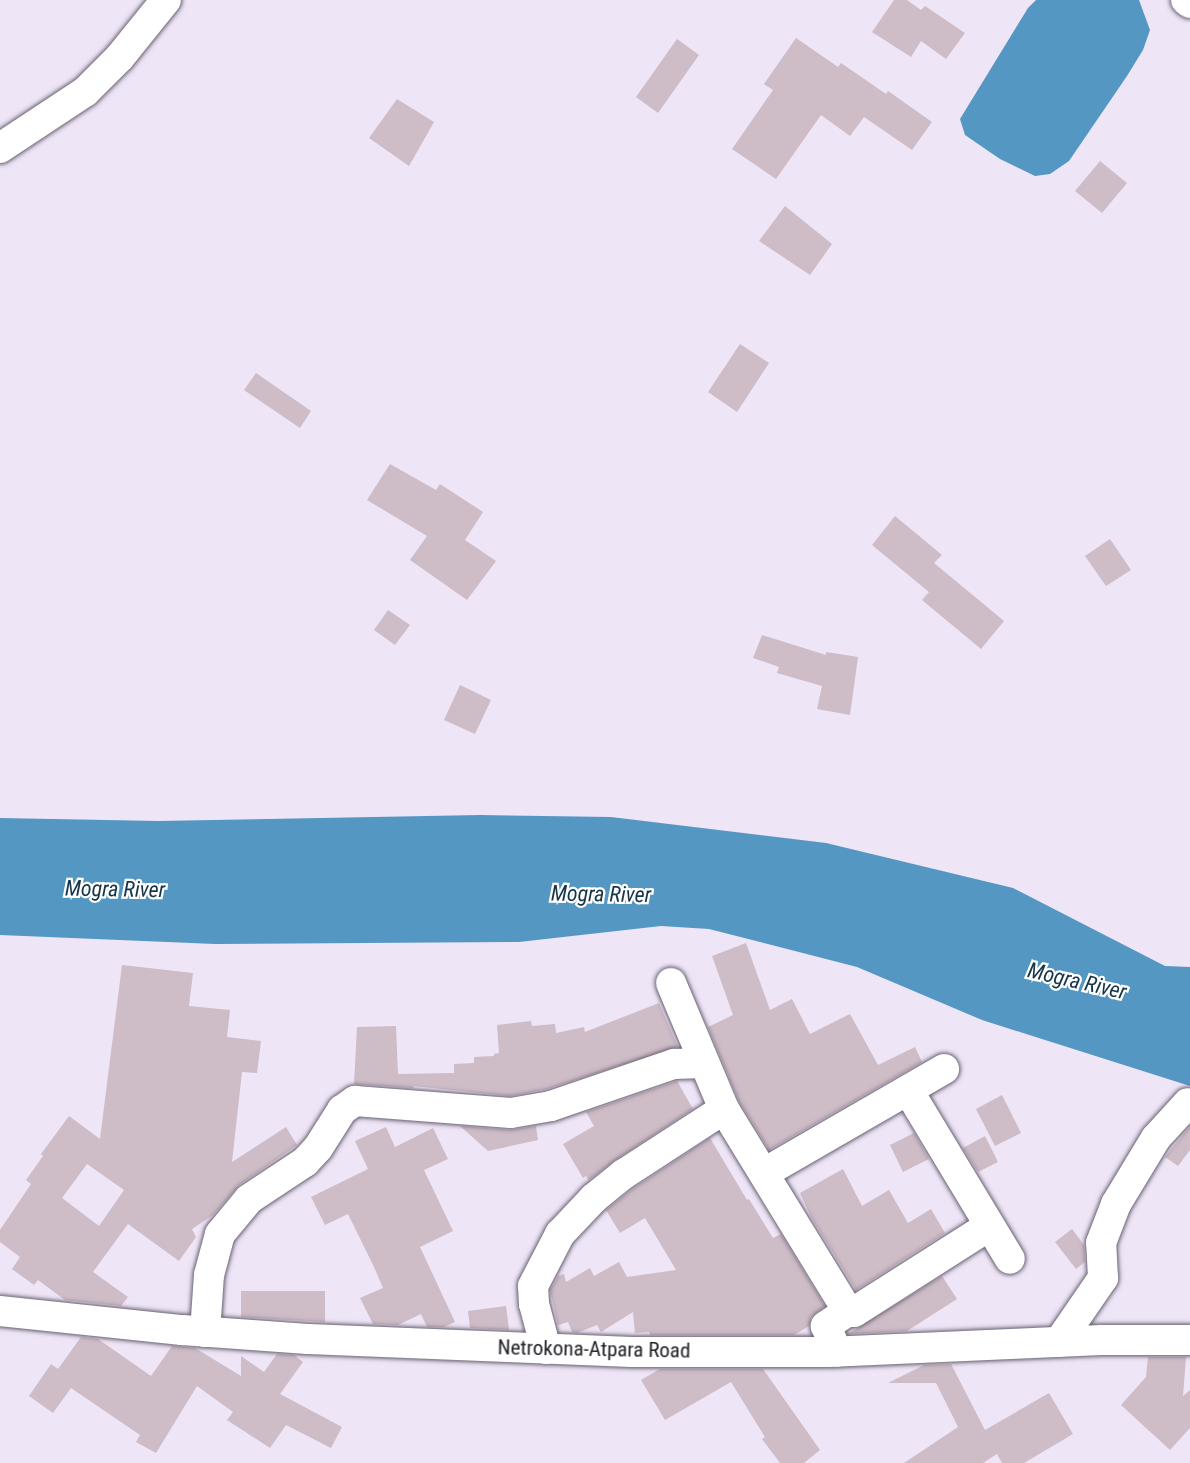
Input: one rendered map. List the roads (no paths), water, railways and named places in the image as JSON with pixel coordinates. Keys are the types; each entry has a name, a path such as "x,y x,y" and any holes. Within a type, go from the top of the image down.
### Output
{"street":[{"path":"0,148 85,92 120,57 166,0"},
{"path":"1186,0 1190,3"},
{"path":"671,983 724,1109 820,1269 848,1311"},
{"path":"205,1332 209,1275 219,1234 249,1199 305,1162 318,1148 342,1110 355,1101 512,1113 551,1106 675,1064 704,1063"},
{"path":"764,1173 944,1069"},
{"path":"908,1090 1010,1259"},
{"path":"1059,1342 1103,1278 1101,1243 1116,1204 1156,1138 1188,1103"},
{"path":"546,1349 534,1304 533,1286 560,1234 594,1198 616,1180 724,1109"},
{"path":"837,1352 826,1326 848,1311 854,1312 989,1226"},
{"name":"Netrokona-Atpara Road","path":"0,1311 205,1332 632,1352 837,1352 1059,1342 1190,1340"}],"water":[{"path":"1036,0 1139,0 1150,30 1143,50 1127,76 1069,161 1050,174 1035,176 1000,159 965,135 960,119 1028,8"},
{"name":"Mogra River","path":"480,815 611,817 826,843 1013,888 1165,966 1190,967 1190,1086 982,1020 857,967 709,929 661,926 519,942 215,944 0,935 0,818 158,821"}]}
